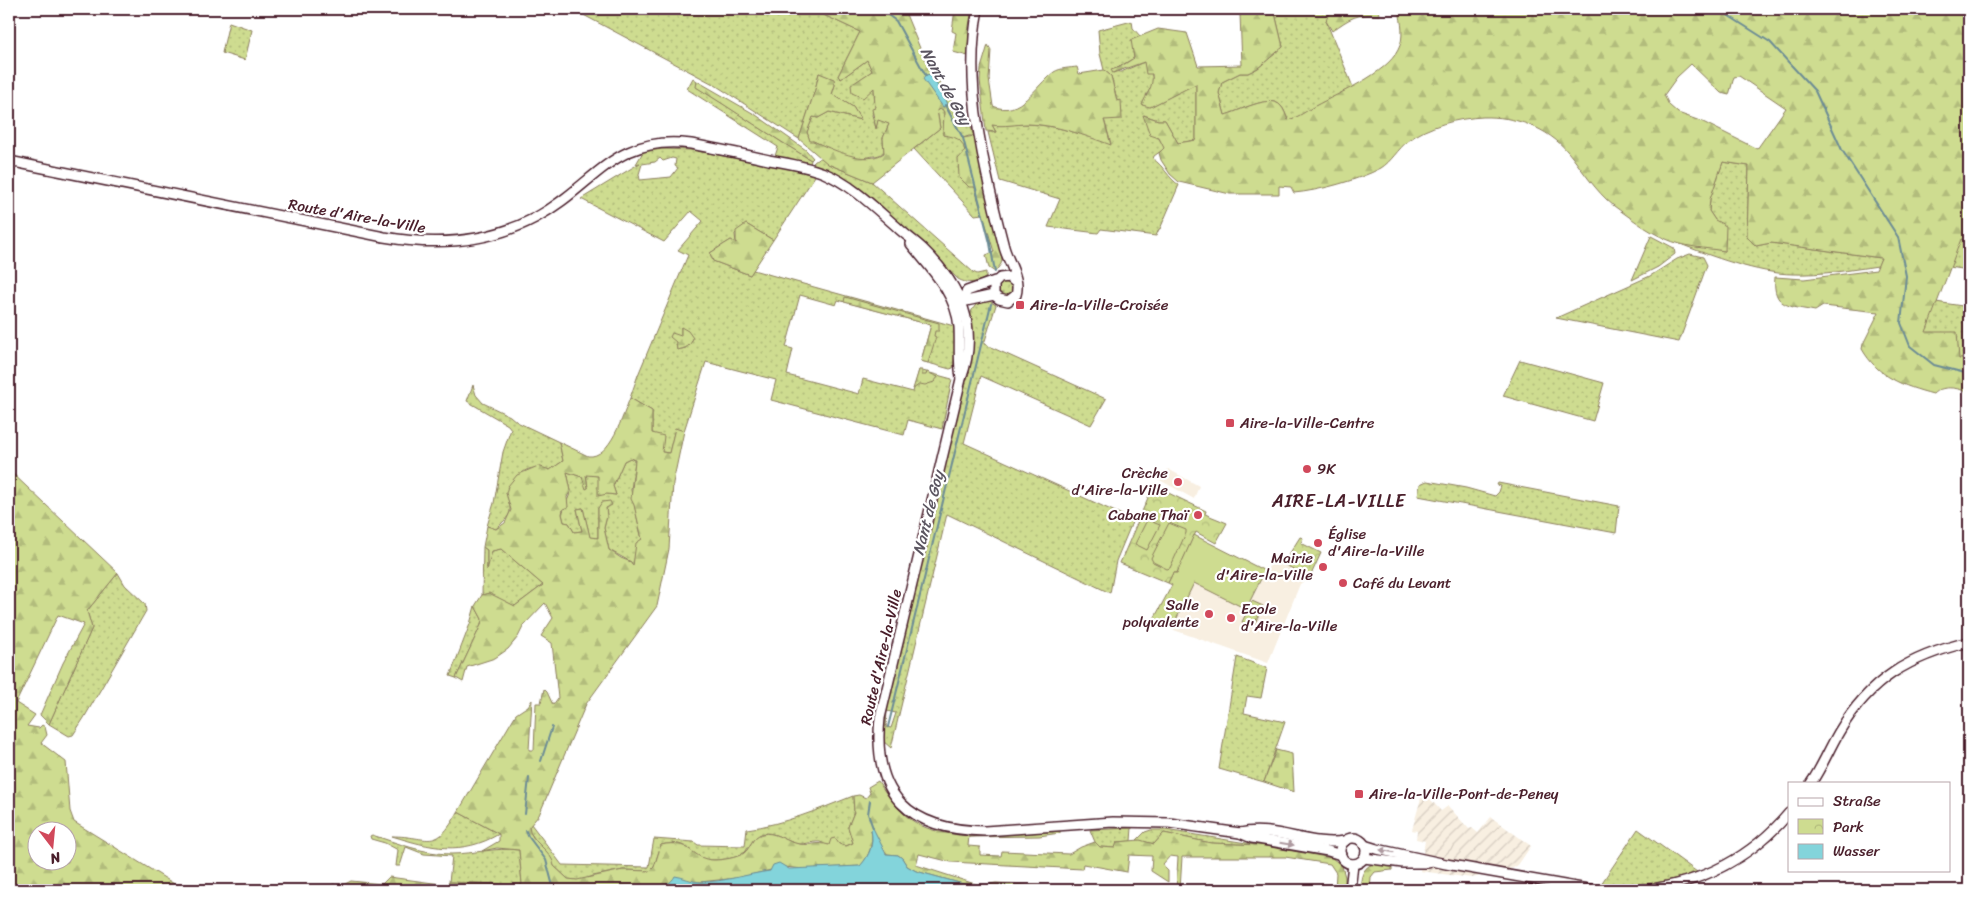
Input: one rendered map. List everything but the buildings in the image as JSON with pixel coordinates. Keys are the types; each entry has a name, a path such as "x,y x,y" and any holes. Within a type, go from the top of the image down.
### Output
{"main road":[{"path":"978,9 973,58 975,104 984,161 1017,291 1011,300 1002,301 994,294 993,289 1005,263 1006,252"},
{"name":"Route d'Aire-la-Ville","path":"9,161 398,240 444,242 484,237 536,217 564,200 613,160 628,151 644,145 676,142 818,171 836,179 856,192 898,228 958,302 966,317 968,340 966,358 880,718 878,736 879,757 882,772 890,788 916,816 935,825 966,831 1142,822 1169,823 1240,833 1252,838 1341,855"},
{"path":"958,302 967,291 998,280 1009,277 1016,283"},
{"path":"958,302 994,294"},
{"path":"1812,782 1851,713 1874,686 1888,675 1916,659 1969,642"},
{"path":"1644,890 1686,882 1719,869 1754,847 1771,833 1788,814"},
{"name":"Route d'Aire-la-Ville","path":"1240,833 1254,830 1329,842 1345,842"},
{"path":"1446,864 1403,863 1364,858 1353,864 1346,862 1341,855 1341,849 1345,842 1355,839 1377,850 1593,890"},
{"path":"1364,844 1366,850 1364,858"},
{"path":"1350,890 1353,864"}],"shaded area":[{"name":"Crèche d'Aire-la-Ville","path":"1168,469 1199,486 1194,499 1158,479 1161,471 1166,473"},
{"name":"Ecole d'Aire-la-Ville","path":"1273,559 1310,577 1300,584 1268,663 1171,629 1194,583 1246,608"},
{"path":"1423,791 1441,811 1448,806 1469,829 1472,828 1478,833 1491,817 1531,846 1518,865 1513,868 1472,878 1420,871 1425,841 1416,839 1417,831 1412,830"}],"green space":[{"path":"576,9 811,9 860,32 838,76 841,79 867,60 872,71 852,85 874,88 875,108 872,115 876,128 878,119 889,124 883,138 884,152 877,156 861,158 840,154 813,141 810,142 807,132 813,117 818,118 829,112 861,120 853,107 832,94 835,85 834,80 819,73 799,139 715,85 576,11"},
{"path":"811,9 845,9 856,12 857,9 900,9 905,12 922,53 935,76 931,74 943,107 946,105 963,138 974,136 1002,259 995,272 989,268 986,255 994,252 975,187 969,187 959,177 958,159 965,151 964,147 957,139 943,135 944,112 942,109 937,110 940,128 872,182 828,164 799,139 819,73 834,79 835,85 832,94 853,107 861,120 829,112 818,118 813,117 807,132 810,141 849,155 868,158 876,157 884,153 883,138 889,124 878,120 876,129 872,109 875,108 874,88 863,98 852,93 851,85 872,71 867,60 841,79 838,76 860,32"},
{"path":"955,9 972,9 969,26 968,56 953,52 956,33 952,31"},
{"path":"1263,9 1274,9 1283,47 1258,68 1248,73 1240,73 1222,82 1219,93 1225,115 1254,104 1269,102 1281,106 1288,120 1299,116 1373,75 1392,59 1400,45 1402,35 1399,9 1969,9 1969,242 1961,239 1926,332 1957,332 1959,359 1969,359 1969,393 1960,389 1950,388 1941,389 1933,394 1922,391 1892,379 1876,367 1862,349 1879,312 1823,306 1815,311 1784,304 1780,300 1776,295 1775,277 1804,279 1876,270 1881,258 1771,243 1756,246 1747,237 1749,166 1723,162 1710,199 1709,211 1715,220 1726,226 1725,251 1680,244 1659,236 1607,200 1560,143 1529,125 1495,117 1454,121 1424,131 1408,141 1381,168 1350,181 1315,190 1294,193 1291,187 1279,186 1279,194 1230,194 1179,182 1170,174 1161,160 1159,153 1164,148 1159,138 1150,135 1143,115 1158,120 1165,120 1178,143 1196,140 1196,84 1150,107 1142,105 1151,87 1152,79 1152,74 1146,74 1144,62 1113,73 1111,70 1120,67 1134,58 1131,40 1158,29 1187,33 1198,66 1242,65 1240,14 1262,12","holes":["1691,64 1721,93 1729,95 1734,77 1739,76 1786,108 1757,149 1703,122 1678,113 1669,105 1664,95 1677,77"]},
{"path":"1274,9 1330,9 1326,21 1353,87 1298,117 1288,120 1281,106 1269,101 1254,104 1225,115 1219,93 1222,82 1240,73 1248,73 1258,68 1283,47"},
{"path":"1330,9 1379,9 1380,15 1354,17 1332,31 1326,21"},
{"path":"1132,21 1133,28 1140,36 1132,40 1134,58 1112,71 1121,72 1144,62 1150,71 1153,82 1146,95 1150,107 1196,83 1196,140 1178,143 1165,120 1158,120 1144,115 1165,148 1154,156 1153,159 1179,185 1156,236 1101,229 1098,233 1048,227 1060,199 1000,181 988,132 996,132 992,125 1027,124 1049,126 1111,144 1104,119 1121,100 1117,101 1111,76 1104,70 1100,54 1098,30"},
{"path":"229,22 252,30 245,60 222,53"},
{"path":"988,45 991,50 989,79 993,106 1003,109 1011,108 1026,99 1056,71 1077,67 1079,74 1104,70 1111,76 1117,101 1121,100 1122,119 1104,120 1111,145 1049,126 1028,124 992,125 996,132 986,131 980,80 981,68"},
{"path":"931,74 935,76 971,127 974,136 963,138 946,105 948,104"},
{"path":"693,78 697,81 697,87 811,160 810,164 775,156 778,147 687,89"},
{"path":"697,81 756,115 806,150 813,158 811,160 796,151 696,87"},
{"path":"942,108 944,112 943,135 956,137 963,144 982,214 975,215 914,149 940,128 937,110"},
{"path":"662,149 691,150 795,169 815,176 773,240 746,224 735,234 736,243 731,240 710,253 713,261 750,275 753,270 954,326 955,353 953,368 950,369 921,361 931,325 838,300 836,305 800,295 786,347 793,349 787,375 859,394 863,379 913,392 919,370 952,379 942,429 908,420 904,435 771,400 776,380 706,362 684,431 675,429 669,453 662,452 652,434 652,411 630,398 688,255 678,250 703,221 691,211 664,242 581,199 640,163 636,164 643,152","holes":["660,158 663,161 672,158 676,159 675,166 678,168 671,177 640,180 639,174 642,164 655,162","681,327 686,348 677,350 676,342 681,336"]},
{"path":"821,157 828,164 872,182 973,272 977,274 986,272 986,277 980,281 972,282 958,279 866,195 812,165"},
{"path":"1723,162 1749,166 1747,237 1756,246 1771,243 1881,258 1878,266 1825,273 1780,273 1750,268 1678,243 1725,251 1715,220 1709,211 1710,199"},
{"path":"746,224 773,240 750,275 713,261 710,253 731,240 736,243 736,231"},
{"path":"1651,236 1674,248 1675,254 1658,267 1632,280"},
{"path":"1961,239 1969,242 1969,270 1949,267"},
{"path":"1690,254 1703,257 1707,265 1679,342 1556,318 1650,276 1677,259"},
{"path":"1002,282 1008,282 1012,289 1008,296 1002,296 998,292 998,286"},
{"path":"845,297 939,323 939,331 935,331 934,336 936,337 928,363 921,361 931,325 844,302"},
{"path":"988,300 996,305 984,344 1106,399 1091,425 981,376 964,443 1133,520 1116,561 1110,593 947,514 891,748 883,741 884,719 962,396 971,341 970,317 972,310 978,302","holes":["887,711 896,713 891,728 886,727"]},
{"path":"1936,302 1969,307 1969,359 1959,359 1925,332"},
{"path":"681,327 688,331 693,338 687,347 677,350 676,342 670,337 672,333 681,336"},
{"path":"1520,360 1604,383 1593,421 1503,396"},
{"path":"919,370 922,370 922,375 926,375 927,372 938,377 934,382 925,385 920,384 913,389"},
{"path":"473,385 476,395 483,403 559,442 563,461 550,470 542,468 529,469 515,480 506,493 510,506 509,514 496,529 487,526 494,503 503,452 511,429 508,425 467,401"},
{"path":"630,398 652,411 652,433 664,436 662,452 669,453 675,428 684,431 673,483 669,549 657,606 586,704 539,815 529,827 530,833 549,855 554,866 568,879 577,880 623,870 650,871 654,867 661,845 679,844 700,857 714,860 741,855 758,835 766,833 799,844 829,845 831,839 835,838 839,844 846,846 853,843 848,827 854,812 853,796 859,795 866,798 870,793 868,787 878,781 896,806 915,822 926,828 969,836 968,846 980,847 980,855 1001,856 1002,851 1069,854 1095,842 1100,847 1115,848 1117,842 1140,840 1154,844 1164,833 1211,843 1259,845 1332,858 1342,866 1345,877 1345,890 1335,890 1336,873 1330,864 1285,857 1182,857 1180,890 1176,890 1178,857 1170,856 1163,864 1168,871 1168,882 1151,871 1152,856 1129,855 1127,872 1083,864 1082,869 951,862 919,854 916,865 975,884 974,887 916,871 907,866 898,855 887,854 871,830 872,840 870,849 861,866 804,869 784,867 737,878 700,882 672,882 653,889 324,890 334,884 337,888 351,881 382,884 389,877 448,885 449,882 519,886 522,884 519,850 497,848 482,851 499,841 499,834 458,812 516,714 528,706 532,700 529,750 534,750 536,703 541,703 544,689 553,705 558,698 552,643 541,636 553,618 545,603 524,625 518,637 508,649 495,658 467,667 463,682 456,678 481,625 482,619 475,606 482,595 489,593 515,606 543,585 501,549 492,551 487,570 487,550 483,547 487,526 496,529 505,523 511,510 506,493 508,486 517,475 538,466 550,470 563,461 559,442 588,456 596,455 603,451 615,434","holes":["630,458 635,460 631,499 642,539 636,543 633,566 631,562 609,550 604,528 607,516 606,508 612,505 610,501 602,502 598,508 598,538 590,537 583,508 577,509 582,531 574,532 569,523 564,522 562,514 563,509 568,507 567,497 571,491 567,472 582,477 586,489 588,488 586,475 598,476 598,496 616,495 613,486 624,461"]},
{"path":"630,458 635,461 631,490 642,540 636,548 633,567 631,562 609,550 604,528 607,516 606,508 598,508 598,538 590,538 583,508 577,509 582,531 574,532 569,523 564,522 562,514 571,491 567,472 582,477 588,488 586,474 598,476 607,494 616,495 613,486 624,461"},
{"path":"9,470 118,573 87,611 92,628 49,724 40,715 63,663 84,624 58,615 16,703 35,715 27,726 39,728 42,725 45,727 47,735 41,743 66,762 70,811 74,822 28,822 28,872 78,872 78,824 184,890 9,890"},
{"path":"1427,481 1466,488 1495,496 1501,486 1497,485 1498,483 1619,506 1616,533 1418,496 1420,484"},
{"path":"1158,488 1206,511 1205,514 1227,523 1216,543 1196,532 1177,573 1173,573 1168,583 1120,563 1150,493"},
{"path":"1147,520 1160,525 1147,550 1135,544"},
{"path":"1169,523 1186,530 1186,533 1170,568 1167,569 1153,562 1151,558"},
{"path":"1194,535 1265,571 1246,609 1194,583 1172,628 1154,619 1172,585 1168,583 1173,573 1177,573"},
{"path":"1300,537 1303,538 1301,543 1321,553 1310,577 1283,564"},
{"path":"483,547 487,550 487,568 492,551 501,549 543,585 515,606 486,594 482,595"},
{"path":"118,573 125,585 145,604 146,611 84,718 73,735 69,736 49,724 92,628 87,611"},
{"path":"1252,601 1263,606 1253,627 1242,622"},
{"path":"475,606 482,619 481,625 456,678 450,676"},
{"path":"1237,657 1267,668 1261,698 1247,696 1244,713 1285,722 1264,782 1219,769"},
{"path":"1276,750 1292,754 1294,792 1264,782"},
{"path":"853,796 854,812 848,827 853,843 846,846 842,844 827,845 820,842 797,844 774,834 765,833 756,837 744,853 736,857 713,860 699,857 685,846 671,843 661,845 651,871 623,870 593,876 582,881 568,879 554,866 529,831 531,824 562,865 649,867 654,839 694,842 698,845 745,846 747,829 788,820"},
{"path":"458,812 499,834 472,845 446,848 420,844 392,836 424,839 437,838 450,825"},
{"path":"1132,828 1131,841 1117,842 1116,848 1100,847 1095,842 1090,830"},
{"path":"1638,829 1697,872 1650,884 1601,884"},
{"path":"1165,830 1259,845 1211,843 1164,833 1154,844 1137,840 1145,832"},
{"path":"1060,831 1060,833 1039,836 969,837"},
{"path":"372,835 411,848 441,854 460,854 501,849 519,850 522,884 519,886 449,882 452,856 424,854 406,847 400,866 396,866 398,850 385,843 371,839 370,836"},
{"path":"1373,864 1392,866 1392,870 1375,872 1371,877 1370,890 1360,890 1364,871"},
{"path":"990,884 1038,886 1059,890 993,887"}],"water":[{"path":"931,74 948,104 943,107 923,79 925,75"},
{"path":"873,828 886,854 898,855 907,866 916,871 974,887 1001,886 1035,890 635,890 663,886 672,881 675,876 697,882 710,882 770,871 773,865 779,863 789,869 860,866 870,849 872,840 871,830"}],"waterway":[{"name":"Nant de Goy","path":"880,9 896,21 926,76"},
{"path":"1718,9 1770,42 1815,91 1842,150 1898,237 1906,276 1901,323 1910,346 1934,365 1969,374"},
{"name":"Nant de Goy","path":"945,105 963,138 990,243 995,272"},
{"name":"Nant de Goy","path":"888,727 991,304"},
{"path":"541,761 552,727"},
{"path":"525,814 529,778"},
{"path":"870,801 868,814 873,828"},
{"path":"526,831 546,860 554,890"}],"place":[{"name":"Aire-la-Ville-Croisée","path":"1020,305"},
{"name":"Aire-la-Ville-Centre","path":"1230,423"},
{"name":"9K","path":"1307,469"},
{"name":"Crèche d'Aire-la-Ville","path":"1178,482"},
{"name":"Cabane Thaï","path":"1198,515"},
{"name":"Église d'Aire-la-Ville","path":"1318,543"},
{"name":"Mairie d'Aire-la-Ville","path":"1323,567"},
{"name":"Café du Levant","path":"1343,583"},
{"name":"Salle polyvalente","path":"1209,614"},
{"name":"Ecole d'Aire-la-Ville","path":"1231,618"},
{"name":"Aire-la-Ville-Pont-de-Peney","path":"1359,794"}],"district":[{"name":"AIRE-LA-VILLE","path":"1339,501"}]}
